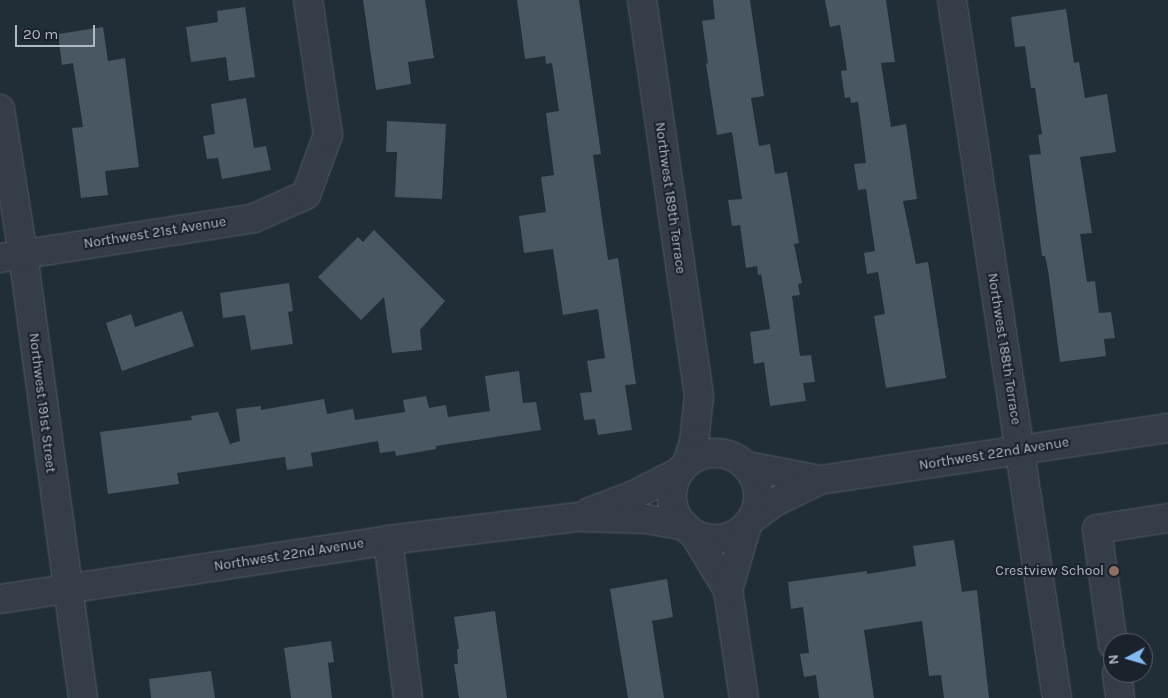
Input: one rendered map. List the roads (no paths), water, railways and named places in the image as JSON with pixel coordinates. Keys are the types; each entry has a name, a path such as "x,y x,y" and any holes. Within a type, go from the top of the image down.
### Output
{"street":[{"name":"Northwest 21st Avenue","path":"11,256 254,218 306,195 328,135 308,0"},
{"name":"Northwest 189th Terrace","path":"642,0 699,396 696,429 683,468"},
{"name":"Northwest 188th Terrace","path":"952,0 1057,698"},
{"name":"Northwest 191st Street","path":"0,109 11,256 83,698"},
{"name":"Northwest 189th Terrace","path":"699,396 740,461"},
{"name":"Northwest 22nd Avenue","path":"750,522 775,502 820,480 1168,428"},
{"path":"728,590 750,522 758,505 759,491 755,478 740,461 710,452 696,457 675,478 672,492 673,507 728,590 744,698"},
{"name":"Northwest 22nd Avenue","path":"740,461 820,480"},
{"name":"Northwest 22nd Avenue","path":"579,516 634,495 683,468"},
{"name":"Northwest 22nd Avenue","path":"0,599 388,540 579,516 646,519 689,530"},
{"path":"1111,633 1097,529 1168,518"},
{"path":"689,530 704,538 719,540 732,536 750,522"},
{"path":"388,540 408,698"},
{"path":"1118,683 1120,698"}],"place":[{"name":"Crestview School","path":"1114,571"}]}
